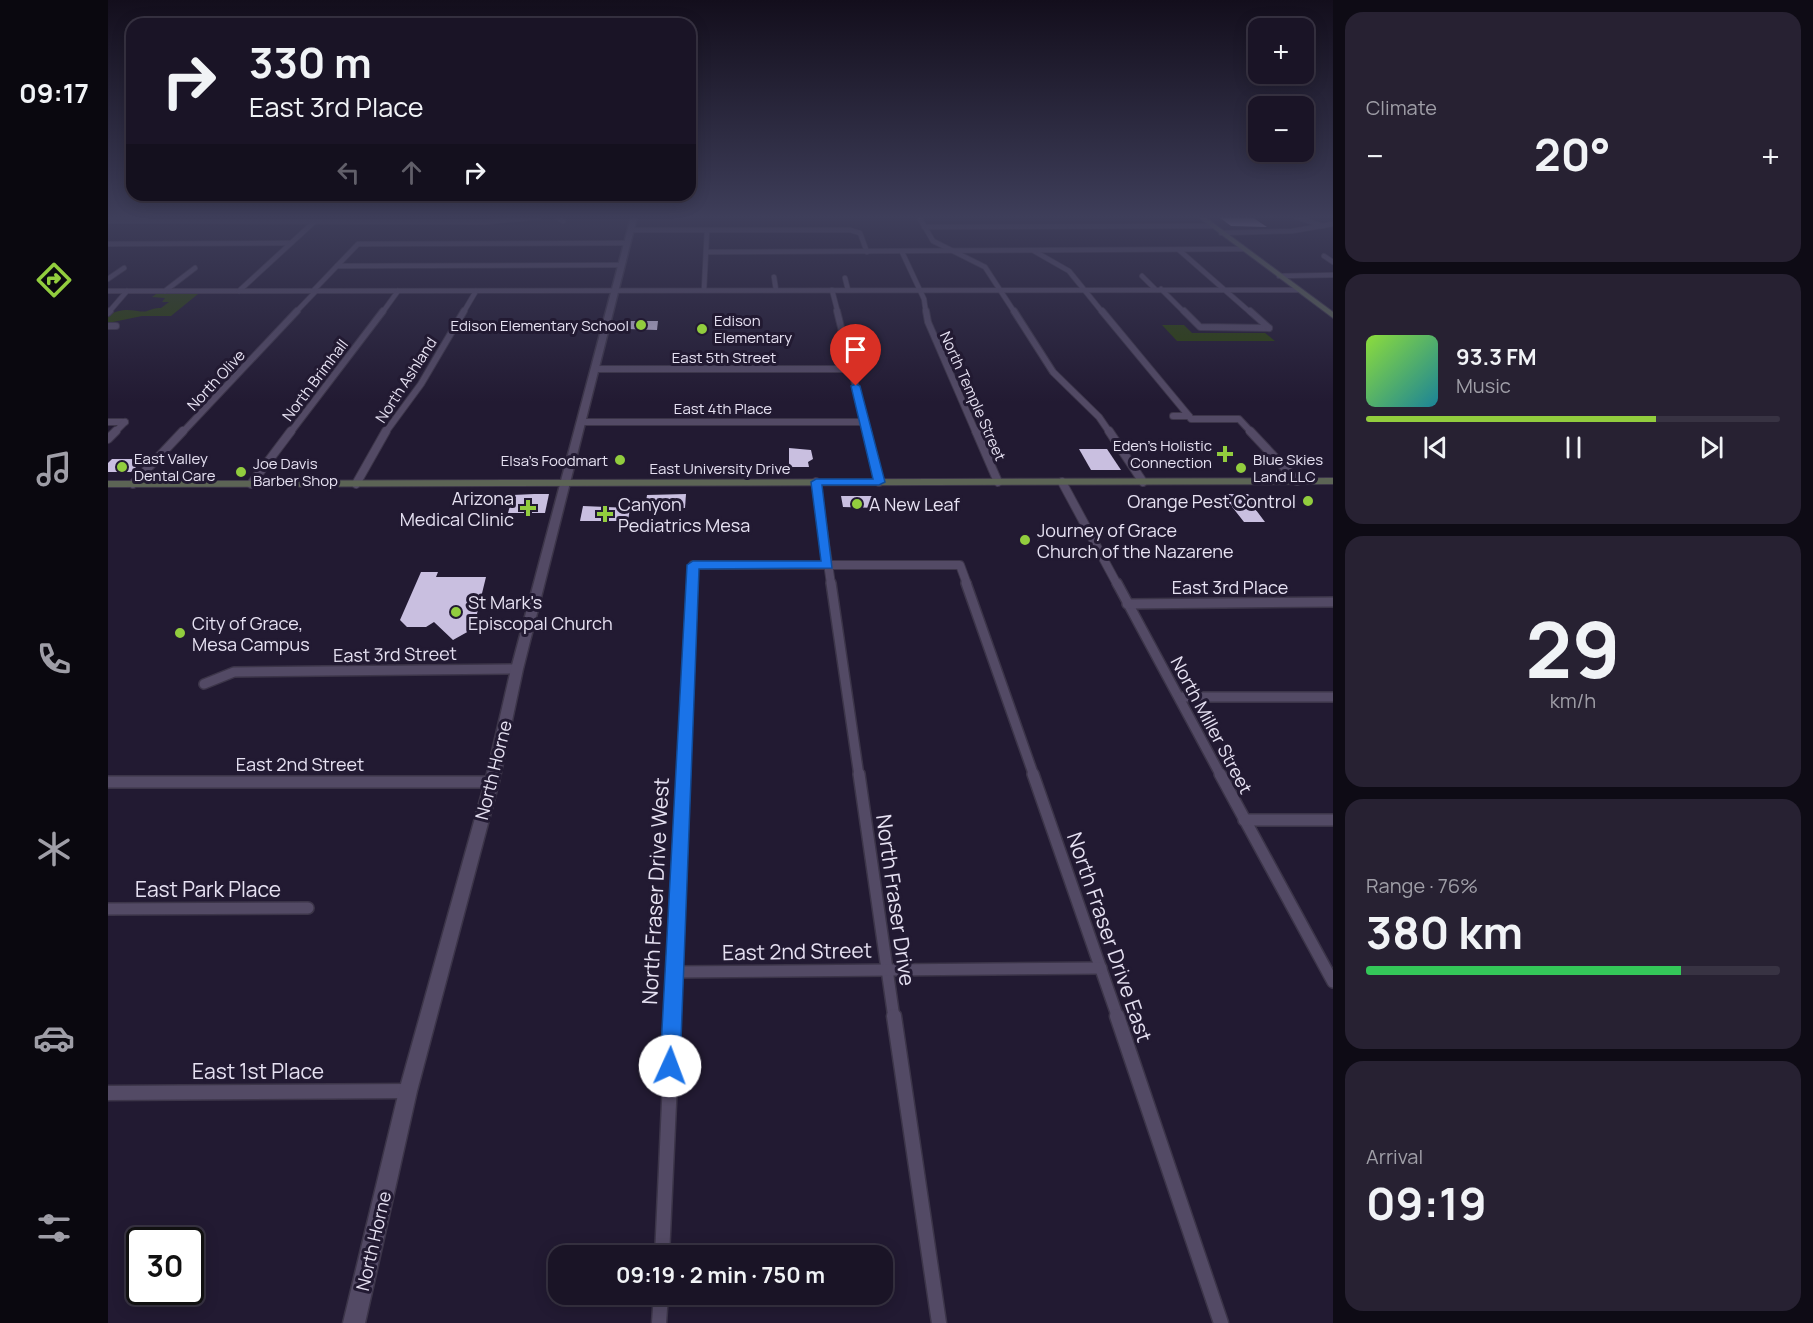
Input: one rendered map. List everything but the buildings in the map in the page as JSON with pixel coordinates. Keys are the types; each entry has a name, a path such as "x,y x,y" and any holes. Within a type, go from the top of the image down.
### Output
{"main road":[{"path":"1283,279 1333,316"},
{"name":"East University Drive","path":"108,484 1333,481"}],"street":[{"path":"165,291 181,279"},
{"path":"239,291 252,279"},
{"name":"North Olive","path":"133,484 325,279"},
{"name":"North Horne","path":"354,1323 408,1091 492,782 517,669 619,279"},
{"path":"704,290 705,279"},
{"path":"774,279 776,290"},
{"path":"845,279 849,290"},
{"name":"North Temple Street","path":"914,279 924,299 928,322 998,482"},
{"path":"993,279 1057,378 1099,417 1143,482"},
{"path":"1075,279 1191,419 1239,419 1297,481"},
{"path":"1145,279 1200,327 1269,328 1213,279"},
{"path":"832,290 879,482"},
{"path":"108,291 1298,290"},
{"path":"108,313 127,291"},
{"name":"North Brimhall","path":"251,484 398,291"},
{"name":"North Ashland","path":"356,484 387,429 421,384 476,291"},
{"path":"108,326 116,326"},
{"name":"East 5th Street","path":"596,369 851,369"},
{"path":"1173,416 1189,416"},
{"path":"108,422 125,422 108,439"},
{"name":"East 4th Place","path":"581,422 865,422"},
{"name":"North Fraser Drive","path":"816,482 939,1323"},
{"name":"North Miller Street","path":"1062,482 1333,982"},
{"name":"North Fraser Drive West","path":"662,1245 693,565 828,565"},
{"name":"North Fraser Drive East","path":"828,565 960,565 1101,968 1221,1323"},
{"name":"East 3rd Place","path":"1127,604 1333,602"},
{"name":"East 3rd Street","path":"204,684 234,672 517,669"},
{"path":"1179,697 1333,697"},
{"name":"East 2nd Street","path":"108,782 492,782"},
{"path":"1244,820 1333,820"},
{"name":"East Park Place","path":"108,909 308,908"},
{"name":"East 2nd Street","path":"674,972 1101,968"},
{"name":"East 1st Place","path":"108,1093 408,1091"},
{"path":"659,1323 660,1305"}],"green space":[{"path":"156,294 198,294 171,316 142,316 108,323 108,316 114,312 126,310 144,312 161,308 169,302 162,302 165,298 152,297"},
{"path":"1162,325 1184,325 1192,333 1265,333 1275,341 1177,341"}],"place":[{"name":"Edison Elementary School","path":"641,325"},
{"name":"Edison Elementary","path":"702,329"},
{"name":"Eden's Holistic Connection","path":"1225,454"},
{"name":"Elsa's Foodmart","path":"620,460"},
{"name":"East Valley Dental Care","path":"122,467"},
{"name":"Blue Skies Land LLC","path":"1241,468"},
{"name":"Joe Davis Barber Shop","path":"241,472"},
{"name":"Orange Pest Control","path":"1308,501"},
{"name":"A New Leaf","path":"857,504"},
{"name":"Arizona Medical Clinic","path":"528,508"},
{"name":"Canyon Pediatrics Mesa","path":"605,514"},
{"name":"Journey of Grace Church of the Nazarene","path":"1025,540"},
{"name":"St Mark's Episcopal Church","path":"456,612"},
{"name":"City of Grace, Mesa Campus","path":"180,633"}],"route":[{"path":"670,1066 693,565 828,565 816,482 879,482 856,386"}]}
